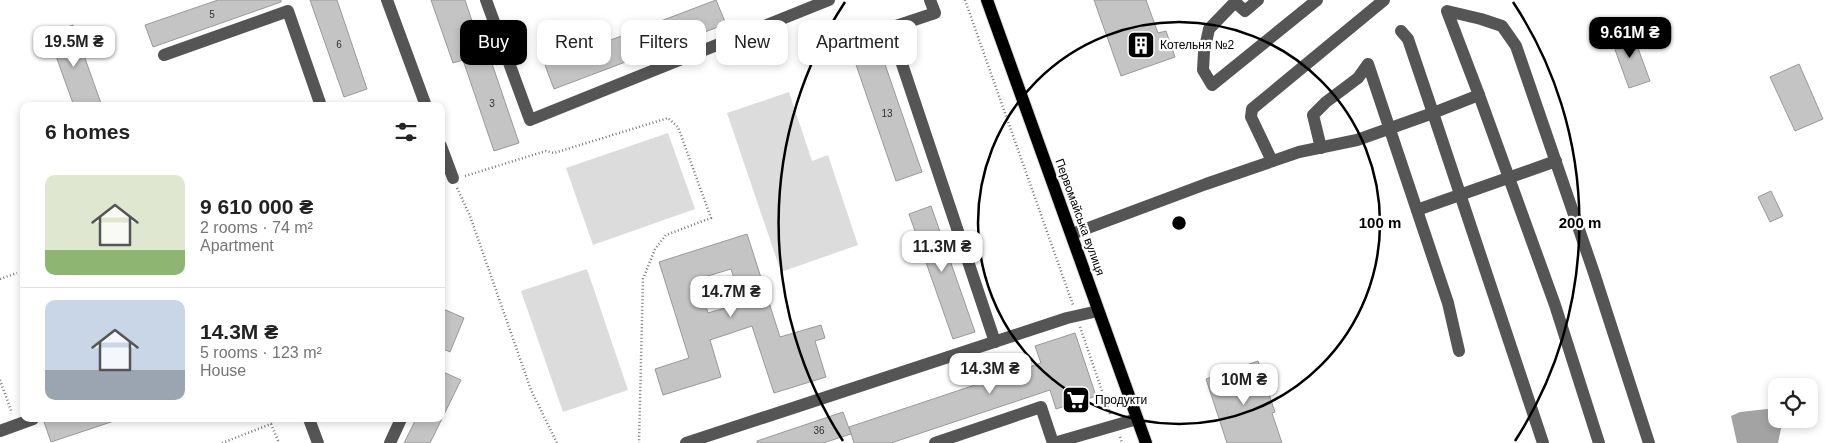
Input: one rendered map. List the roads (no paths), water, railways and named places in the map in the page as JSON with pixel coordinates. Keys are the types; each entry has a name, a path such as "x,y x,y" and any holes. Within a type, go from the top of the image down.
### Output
{"main road":[{"name":"Первомайська вулиця","path":"987,0 1146,443"}],"street":[{"path":"387,0 425,102"},
{"path":"486,0 530,120 829,0"},
{"path":"930,0 935,13 890,28 995,342"},
{"path":"1258,0 1245,11 1235,1 1209,29 1204,52 1203,70 1212,85 1317,0"},
{"path":"1272,161 1252,117 1252,108 1384,0"},
{"path":"164,55 288,11 320,102"},
{"path":"1599,443 1555,304 1447,12 1481,19 1502,26 1516,46 1649,443"},
{"path":"1401,31 1408,40 1543,443"},
{"path":"1321,148 1313,115 1326,102 1358,78 1368,64 1448,303 1459,351"},
{"path":"1072,234 1272,161 1299,152 1357,140 1479,95"},
{"path":"445,157 453,178"},
{"path":"1417,210 1556,161"},
{"path":"686,443 1067,318 1098,311"},
{"path":"935,443 1041,407 1054,443 1069,441 1113,425 1137,419"},
{"path":"0,431 26,422"},
{"path":"310,422 318,443"},
{"path":"390,443 400,422"}],"place":[{"name":"Котельня №2","path":"1141,45"},
{"name":"Продукти","path":"1076,400"}]}
